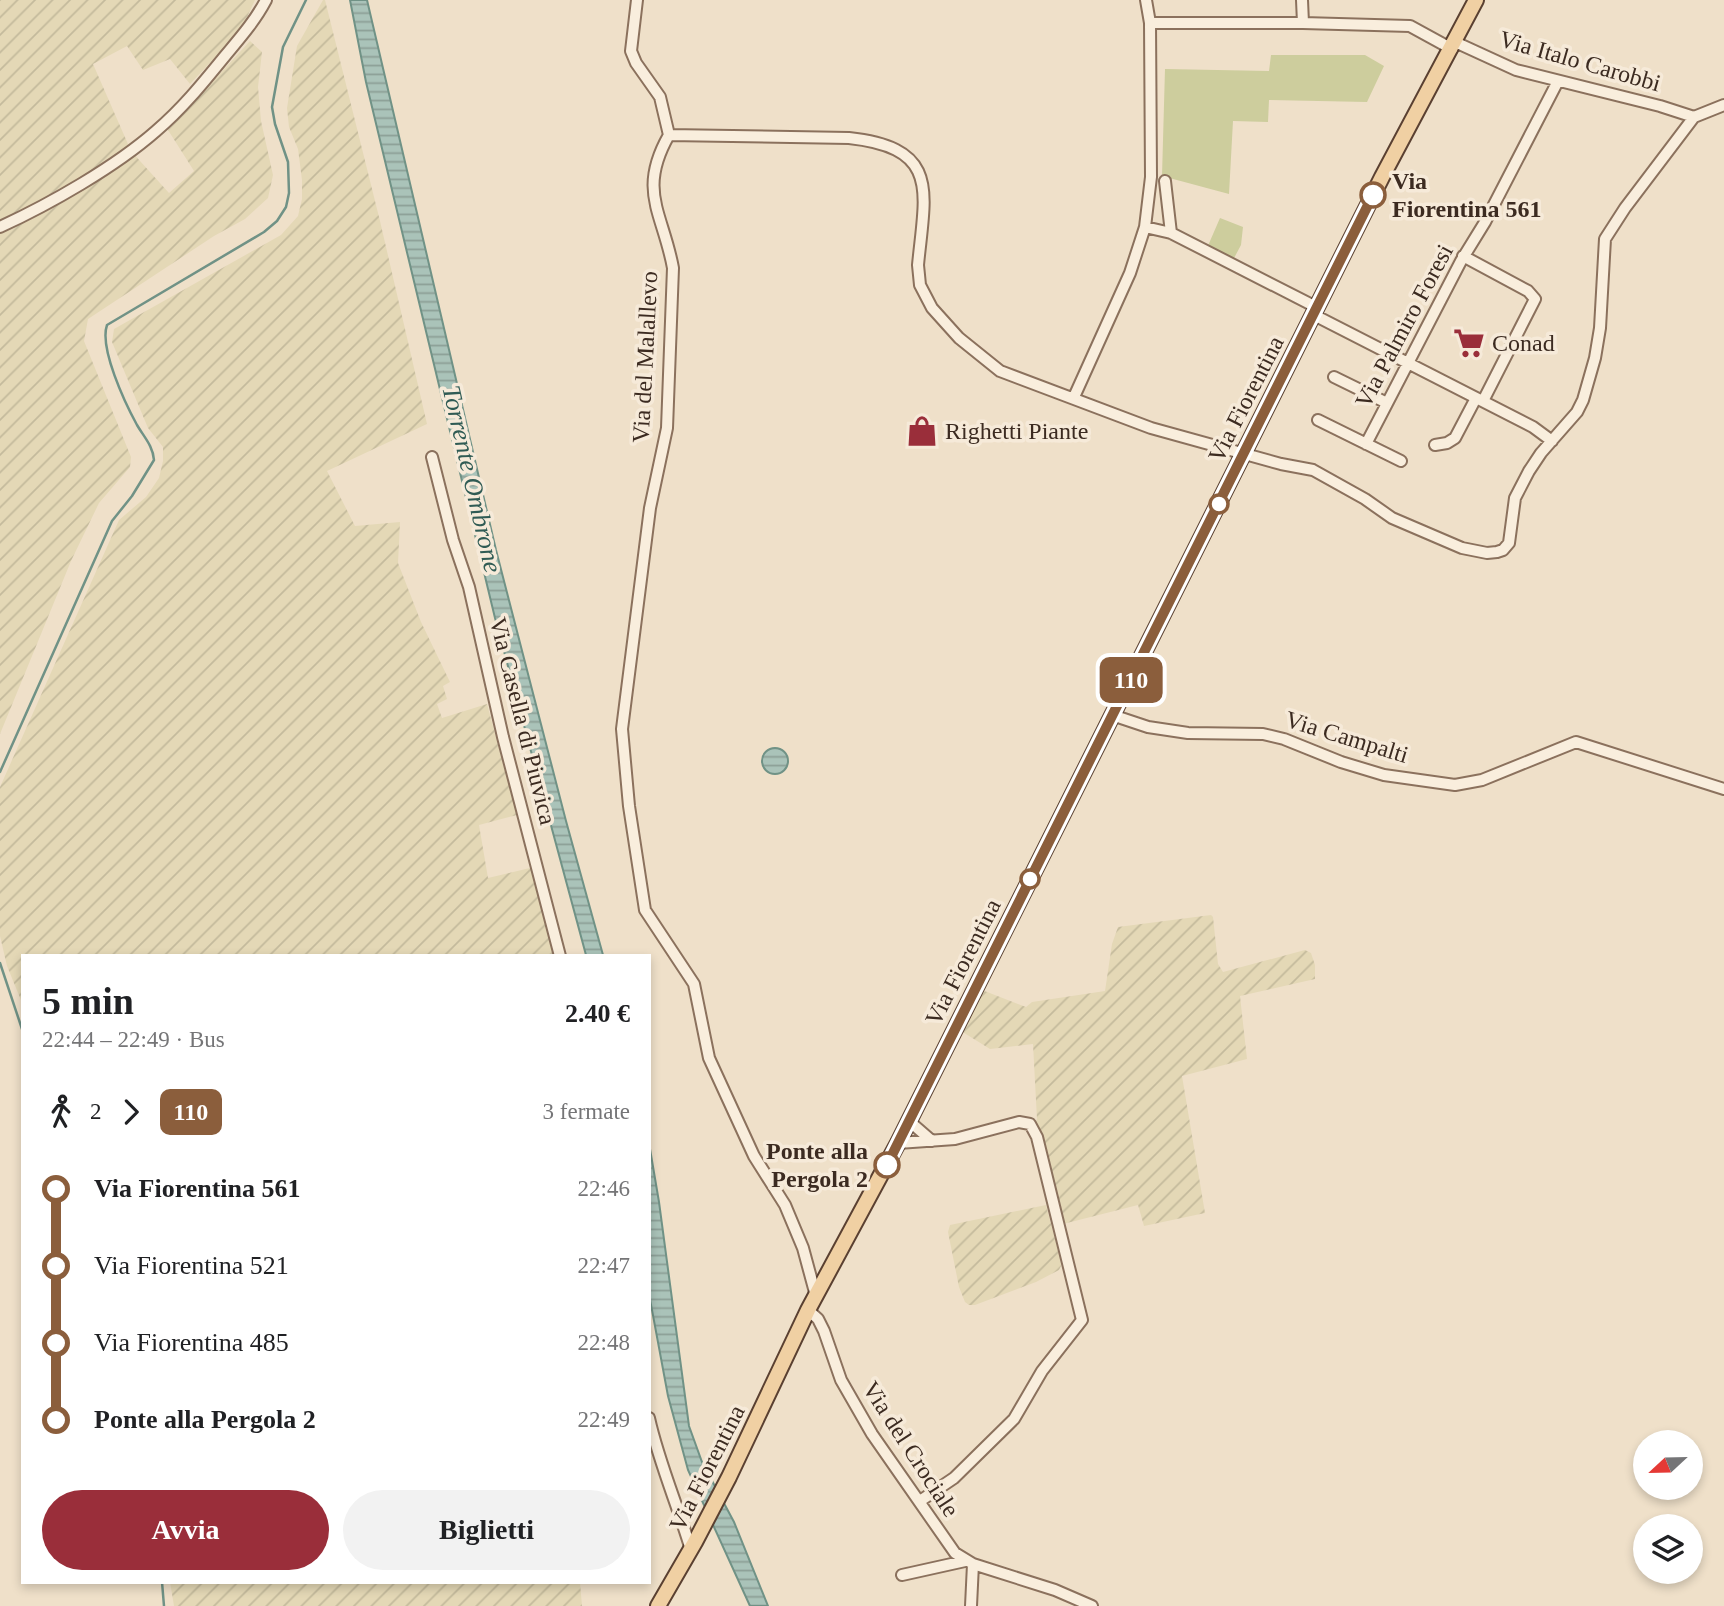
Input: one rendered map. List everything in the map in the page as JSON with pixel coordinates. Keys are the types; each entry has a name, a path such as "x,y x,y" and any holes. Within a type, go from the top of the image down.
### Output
{"main road":[{"name":"Via Fiorentina","path":"658,1606 729,1477 808,1310 898,1143 1382,177 1476,0"}],"street":[{"path":"0,227 125,156 157,131 193,96 258,16 266,0"},
{"path":"637,0 631,51 636,63 660,97 668,135 849,138 878,142 895,148 915,164 923,180 924,202 918,277 932,308 959,338 1000,372 1074,397 1151,428 1313,470 1365,499 1392,518 1462,548 1492,553 1503,550 1509,543 1515,498 1535,460 1577,412 1583,400 1595,358 1602,305 1605,239 1625,208 1694,117 1724,105"},
{"path":"1074,397 1130,272 1145,227 1151,177 1150,23 1146,0"},
{"path":"1302,0 1303,23"},
{"name":"Via Italo Carobbi","path":"1150,23 1410,26 1508,68 1694,117"},
{"name":"Via Palmiro Foresi","path":"1366,444 1464,256 1495,204 1558,80"},
{"name":"Via del Malallevo","path":"668,135 659,152 652,179 653,199 673,268 667,428 650,508 622,729 629,806 645,910 694,984 709,1058 754,1156 785,1205 803,1248 816,1296"},
{"path":"1165,181 1171,233"},
{"path":"1145,227 1171,233 1408,363 1541,431 1552,441"},
{"path":"1434,445 1447,443 1455,438 1535,301 1533,295 1523,288 1464,256"},
{"path":"1334,377 1387,403"},
{"name":"Via Palmiro Foresi","path":"1318,420 1401,461"},
{"name":"Via Casella di Piuvica","path":"432,457 453,540 469,587 503,737 559,954"},
{"name":"Via Campalti","path":"1112,715 1148,727 1188,733 1263,734 1384,775 1455,785 1482,779 1576,742 1724,789"},
{"path":"909,1121 932,1141"},
{"path":"898,1143 967,1137 1023,1122 1030,1124 1037,1137 1082,1320 1042,1371 1014,1419 954,1478 920,1501"},
{"name":"Via del Crociale","path":"808,1310 818,1319 841,1380 872,1434 951,1549 969,1563"},
{"path":"651,1425 659,1455 693,1546"},
{"path":"902,1575 969,1563 1055,1590 1092,1606"},
{"path":"969,1563 971,1606"}],"shaded area":[{"path":"0,0 255,0 241,30 190,84 170,59 143,70 127,46 93,64 131,151 169,193 194,171 168,130 250,41 262,52 258,87 261,121 273,175 268,198 245,219 214,236 88,319 84,341 131,457 130,467 99,503 71,561 0,734"},
{"path":"325,0 427,424 327,471 355,526 400,522 398,563 421,622 450,682 443,686 447,699 437,704 442,718 487,704 517,815 479,825 488,878 534,867 556,954 21,954 21,1000 7,966 0,936 0,787 119,520 146,497 159,478 163,461 163,447 148,428 112,342 114,329 281,235 298,216 302,180 298,149 289,127 287,108 297,46"},
{"path":"1211,915 1218,964 1223,972 1305,950 1311,953 1315,965 1315,979 1240,996 1247,1059 1182,1076 1205,1213 1144,1226 1138,1205 1059,1225 1035,1124 1037,1119 1033,1044 990,1049 961,1031 982,990 1026,1007 1032,1002 1105,991 1112,944 1118,927"},
{"path":"1046,1205 1060,1258 1059,1270 1036,1282 975,1305 965,1302 959,1287 948,1232 950,1225"},
{"path":"170,1584 580,1584 582,1606 174,1606"}],"green space":[{"path":"1271,55 1365,55 1384,66 1367,102 1269,100 1268,122 1233,121 1229,194 1162,176 1165,69 1269,71"},
{"path":"1220,218 1243,227 1241,245 1233,260 1207,248"}],"water":[{"name":"Torrente Ombrone","path":"350,0 367,0 496,550 603,954 586,954 495,618 366,82"},
{"path":"775,748 784,752 788,761 784,770 775,774 766,770 762,761 766,752"},
{"path":"651,1155 689,1426 702,1462 734,1522 768,1606 750,1606 688,1470 668,1396 651,1305"}],"waterway":[{"path":"0,772 112,521 132,496 154,460 150,446 114,375 107,347 107,325 264,232 277,221 286,207 289,193 288,162 272,107 283,47 306,0"},
{"path":"0,963 21,1026"},
{"path":"162,1584 164,1606"}],"bus line":[{"name":"110","path":"887,1165 1373,195"}],"place":[{"name":"Via Fiorentina 561","path":"1373,195"},
{"name":"Conad","path":"1469,343"},
{"name":"Righetti Piante","path":"922,431"},
{"name":"Ponte alla Pergola 2","path":"887,1165"}]}
